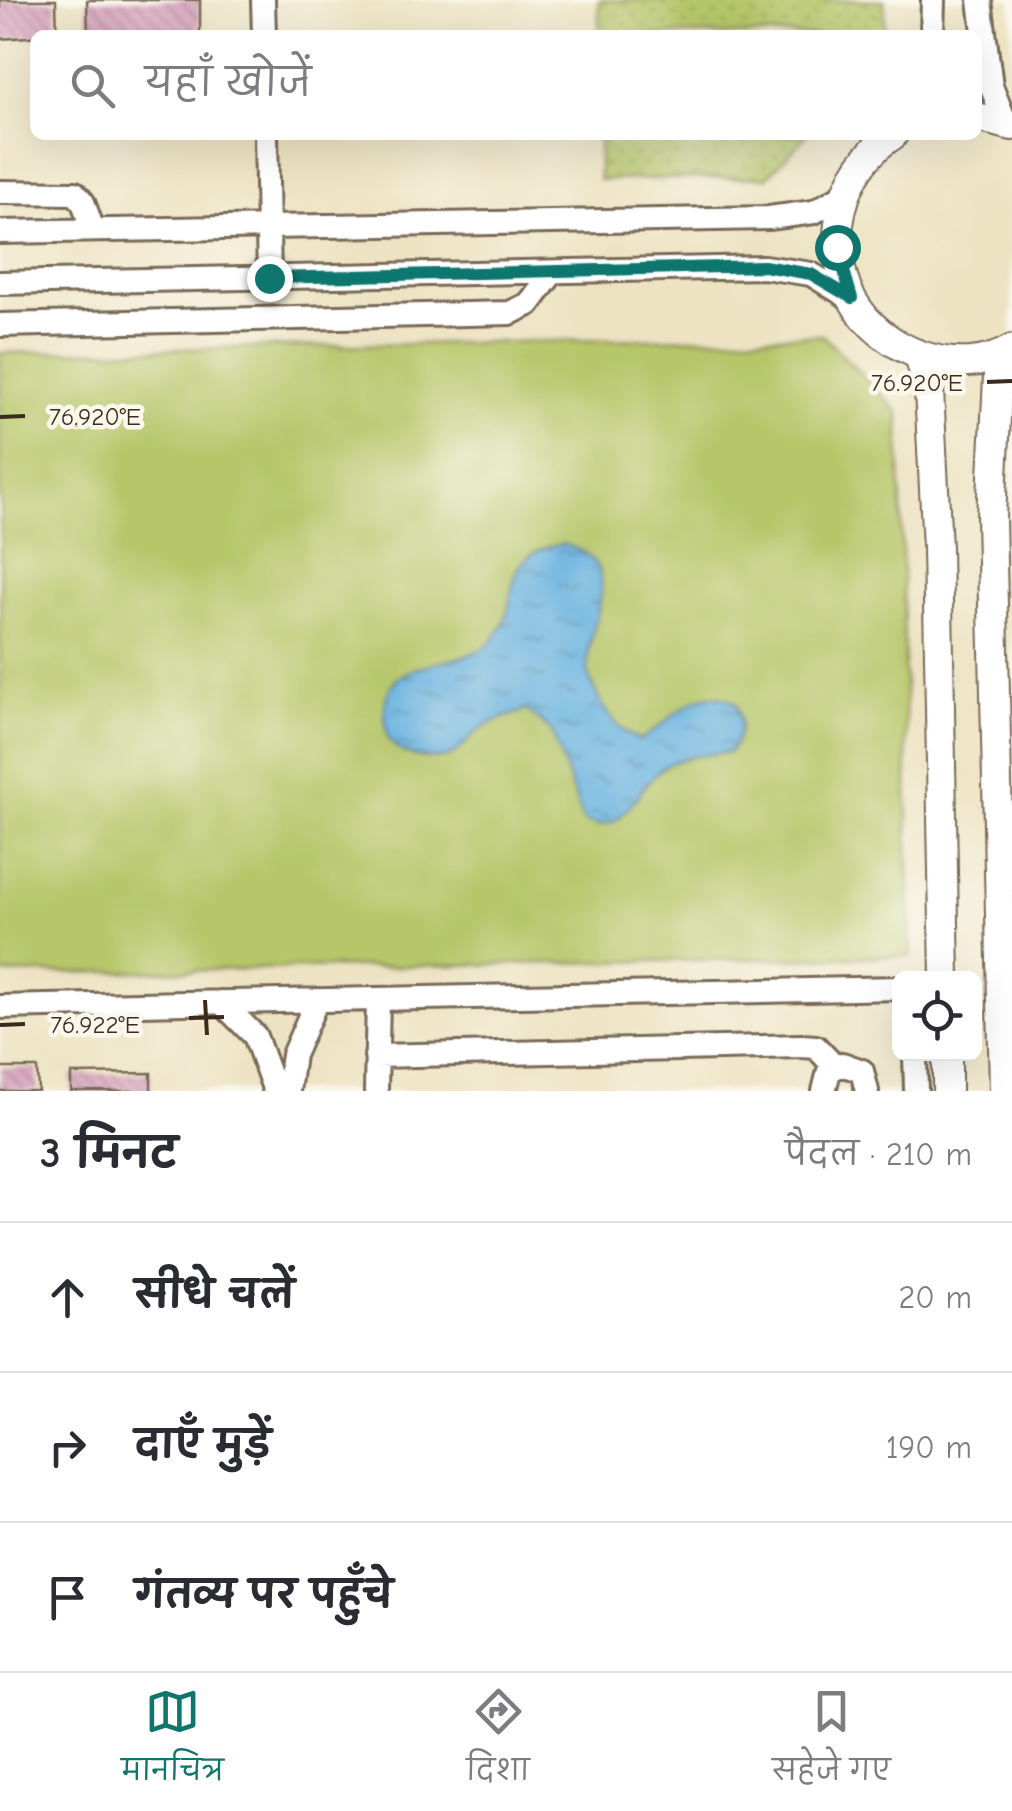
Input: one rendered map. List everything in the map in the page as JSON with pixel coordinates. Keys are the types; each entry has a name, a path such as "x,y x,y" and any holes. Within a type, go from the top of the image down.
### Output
{"main road":[{"path":"888,140 860,165 845,194 837,247 852,298 880,334 920,356 959,363 1006,353 991,518 1004,744 1004,1091"},
{"path":"920,356 929,390 937,548 945,971"},
{"path":"947,1061 948,1091"}],"street":[{"path":"263,0 264,30"},
{"path":"932,30 933,0"},
{"path":"980,0 998,121"},
{"path":"266,140 269,278"},
{"path":"0,192 75,194 83,202 93,230"},
{"path":"0,232 768,218 814,212 845,194"},
{"path":"0,283 764,266 811,274 852,298"},
{"path":"0,325 510,312 529,304 552,272"},
{"path":"0,1007 892,988"},
{"path":"376,1091 378,999"},
{"path":"288,1091 293,1055 317,1000"},
{"path":"221,1002 254,1036 274,1091"},
{"path":"376,1056 802,1046 816,1047 835,1067"},
{"path":"915,1061 916,1091"},
{"path":"824,1091 825,1078 835,1067 856,1066 866,1077 867,1091"}],"green space":[{"path":"599,0 884,0 885,30 599,30"},
{"path":"599,140 802,140 767,177 599,180"},
{"path":"822,335 899,412 911,956 0,974 0,353"}],"water":[{"path":"562,544 584,553 596,564 601,579 588,668 597,695 620,728 640,740 686,706 710,696 736,703 740,717 739,734 730,752 694,756 669,764 652,777 618,818 597,825 583,820 552,732 527,710 489,724 457,752 439,758 401,751 392,744 386,728 389,690 398,678 412,670 480,650 493,640 508,611 518,570 540,550"}],"building":[{"path":"0,0 56,0 57,30 30,30 30,37 0,39"},
{"path":"87,0 200,0 200,30 88,30"},
{"path":"0,1068 37,1068 38,1091 0,1091"},
{"path":"151,1073 151,1091 71,1091 71,1074"}],"route":[{"path":"269,278 764,266 811,274 852,298 837,247"}]}
